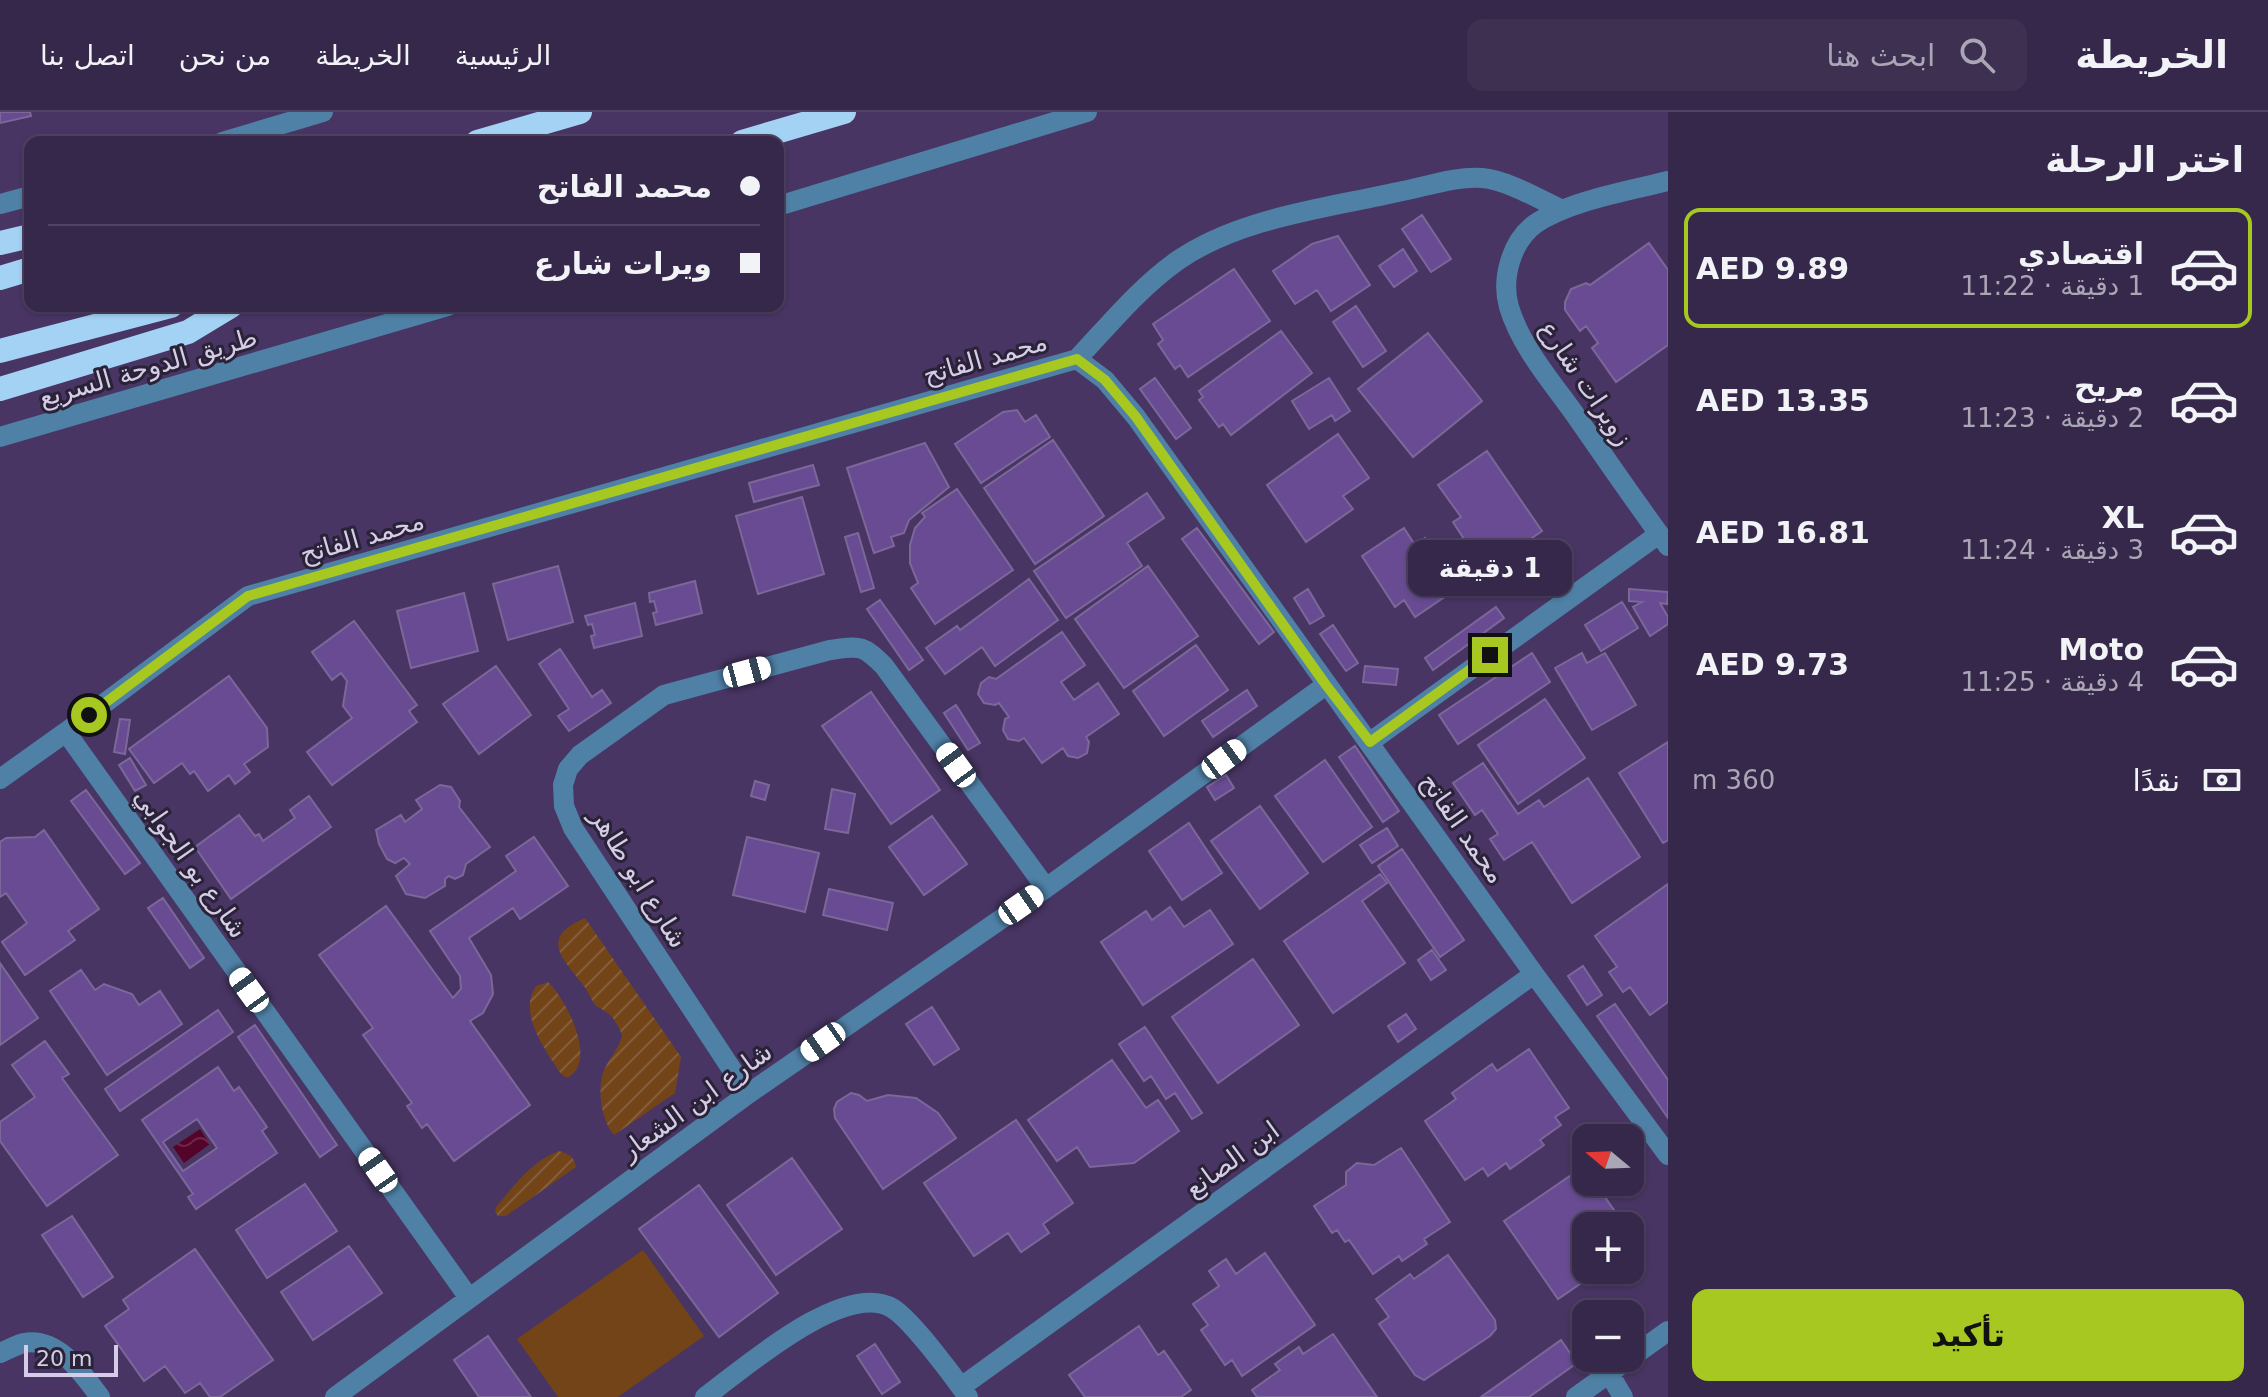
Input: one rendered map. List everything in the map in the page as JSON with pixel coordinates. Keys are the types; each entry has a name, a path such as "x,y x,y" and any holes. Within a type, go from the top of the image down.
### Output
{"highway":[{"path":"498,136 580,112"},
{"path":"762,136 844,112"},
{"path":"0,243 24,237"},
{"path":"0,278 24,271"},
{"path":"0,351 148,312"},
{"path":"0,389 188,332 221,312"}],"street":[{"path":"242,136 323,112"},
{"path":"784,204 1087,112"},
{"path":"1077,359 1143,289 1178,261 1203,245 1249,227 1414,189 1480,178 1495,180 1562,210"},
{"name":"زويرات شارع","path":"1663,540 1533,356 1509,306 1505,287 1509,262 1519,242 1533,226 1562,210 1668,181"},
{"path":"0,204 24,198"},
{"name":"طريق الدوحة السريع","path":"0,437 427,312"},
{"name":"محمد الفاتح","path":"0,779 248,596 1077,359 1105,380 1136,417 1534,974 1668,1155"},
{"path":"1370,742 1663,540"},
{"name":"شارع ابو طاهر","path":"748,1094 573,828 564,806 563,785 568,769 580,755 664,695 830,650 867,649 884,666 1046,888"},
{"name":"شارع ابن الشعار","path":"335,1397 748,1094 1046,888 1326,685"},
{"name":"شارع بو الجوابي","path":"66,732 469,1298"},
{"name":"ابن الصانع","path":"965,1392 1534,974"},
{"path":"705,1397 794,1332 836,1309 866,1301 895,1309 965,1392"},
{"path":"1576,1397 1668,1331"},
{"path":"0,1353 26,1343 51,1347 78,1367 100,1397"},
{"path":"1609,1373 1623,1397"}],"shaded area":[{"path":"585,918 681,1057 675,1093 614,1135 603,1112 600,1093 602,1075 622,1035 612,1017 595,1004 559,949 558,941 562,933"},
{"path":"548,982 563,1002 580,1045 576,1070 567,1078 548,1054 532,1020 531,997 536,986"},
{"path":"559,1151 570,1156 576,1167 506,1216 498,1216 496,1207 524,1175 540,1161"},
{"path":"643,1250 704,1336 618,1397 558,1397 517,1339"}],"water":[{"path":"200,1129 210,1144 184,1163 173,1147"}],"building":[{"path":"0,112 30,112 31,116 0,123"},
{"path":"1422,215 1451,259 1431,272 1402,229"},
{"path":"1338,236 1370,285 1331,311 1317,290 1295,304 1273,271 1312,244"},
{"path":"1649,243 1668,270 1668,345 1616,382 1592,348 1598,343 1586,326 1580,331 1565,310 1565,302 1571,289 1586,283 1590,285"},
{"path":"1403,249 1417,271 1394,287 1379,266"},
{"path":"1234,269 1270,321 1188,377 1180,365 1175,369 1158,344 1163,340 1153,324"},
{"path":"1356,306 1386,351 1363,367 1333,322"},
{"path":"1281,331 1312,373 1231,435 1223,424 1219,427 1199,400 1203,397 1199,391"},
{"path":"1428,333 1482,401 1413,457 1358,389"},
{"path":"1155,378 1191,428 1176,439 1140,389"},
{"path":"1329,378 1350,411 1335,421 1332,415 1309,429 1292,401"},
{"path":"1017,410 1025,422 1036,415 1050,437 981,483 955,444 1003,412"},
{"path":"1338,434 1369,478 1343,496 1353,509 1306,542 1267,485"},
{"path":"1053,440 1104,516 1035,564 984,488"},
{"path":"925,443 949,487 909,520 904,533 891,537 894,546 874,553 847,468"},
{"path":"1487,451 1542,531 1493,565 1481,547 1473,553 1453,522 1461,517 1438,485"},
{"path":"813,465 819,485 754,502 749,483"},
{"path":"957,489 1013,570 935,624 911,588 918,583 910,563 910,545 915,528 925,517 922,513"},
{"path":"1147,493 1164,518 1127,543 1142,566 1066,618 1034,571"},
{"path":"802,497 824,574 758,594 736,516"},
{"path":"1197,528 1274,632 1259,644 1182,539"},
{"path":"1404,528 1415,545 1425,538 1445,569 1440,573 1452,592 1415,617 1404,600 1395,607 1362,556"},
{"path":"858,533 874,588 861,592 845,537"},
{"path":"558,566 573,622 508,640 493,584"},
{"path":"1148,566 1198,636 1124,688 1075,619"},
{"path":"1029,579 1058,620 995,666 982,647 945,674 926,648 957,626 960,630"},
{"path":"695,581 702,613 656,625 653,613 657,612 654,601 650,602 649,593"},
{"path":"1308,589 1324,616 1310,624 1294,598"},
{"path":"1629,589 1668,592 1667,604 1660,603 1668,617 1668,624 1650,636 1633,607 1642,602 1629,601"},
{"path":"464,593 478,651 411,668 397,611"},
{"path":"880,600 923,660 909,670 867,609"},
{"path":"1622,602 1638,628 1601,651 1585,625"},
{"path":"635,603 642,636 594,648 592,624 588,625 585,616"},
{"path":"1496,607 1504,618 1433,670 1425,658"},
{"path":"354,621 417,705 409,711 417,722 332,785 307,752 352,718 343,706 347,681 341,673 332,680 312,652"},
{"path":"1333,625 1358,663 1346,671 1320,634"},
{"path":"1062,632 1085,665 1061,682 1074,700 1098,683 1119,714 1086,737 1089,742 1087,753 1078,758 1068,756 1063,748 1042,763 1024,738 1019,741 1008,739 1003,730 1005,719 1009,717 999,703 984,703 978,694 981,683 989,677 996,679"},
{"path":"1196,645 1228,690 1164,736 1133,691"},
{"path":"560,649 592,697 602,690 611,703 569,731 558,716 569,709 539,664"},
{"path":"1532,653 1550,682 1458,744 1439,715"},
{"path":"1582,653 1587,663 1605,653 1636,705 1592,730 1555,668"},
{"path":"496,666 531,715 479,754 443,704"},
{"path":"1365,666 1398,669 1396,685 1363,682"},
{"path":"229,676 267,728 268,747 244,764 250,772 235,784 229,775 208,791 194,771 190,774 182,763 154,783 129,749"},
{"path":"1247,690 1257,706 1213,737 1202,721"},
{"path":"871,692 940,790 891,824 822,726"},
{"path":"1545,699 1585,758 1518,804 1478,745"},
{"path":"956,705 980,743 968,750 944,713"},
{"path":"120,719 130,720 125,754 114,752"},
{"path":"1668,742 1668,840 1663,843 1619,773"},
{"path":"1355,746 1399,811 1383,822 1339,757"},
{"path":"130,758 146,785 135,791 119,765"},
{"path":"1325,760 1372,827 1323,862 1275,796"},
{"path":"1483,763 1518,814 1539,800 1544,807 1588,778 1640,857 1572,903 1532,842 1504,860 1490,839 1498,834 1482,810 1475,815 1453,783"},
{"path":"1226,775 1234,788 1215,800 1207,787"},
{"path":"755,781 769,785 765,800 751,796"},
{"path":"440,785 451,787 460,801 459,807 490,847 466,864 463,875 455,879 449,876 445,879 445,886 425,898 406,894 396,876 410,864 404,858 395,863 387,859 376,830 401,815 405,822 422,809 416,800"},
{"path":"832,789 855,794 848,833 825,829"},
{"path":"86,790 140,863 125,874 71,801"},
{"path":"309,796 331,827 231,899 195,847 239,815 255,836 259,834 263,841 295,818 290,810"},
{"path":"1260,806 1308,873 1260,909 1211,841"},
{"path":"932,816 967,864 924,895 889,847"},
{"path":"1189,823 1222,873 1182,900 1149,851"},
{"path":"1387,828 1398,846 1372,863 1360,845"},
{"path":"44,830 99,909 68,931 75,940 25,975 2,942 27,923 6,893 0,897 0,842 6,838 35,837"},
{"path":"534,837 568,886 520,919 513,908 469,938 491,975 493,994 483,1013 470,1021 530,1105 454,1161 427,1124 422,1128 407,1106 412,1103 363,1035 373,1028 319,955 386,906 453,998 461,989 460,976 430,931 516,871 506,856"},
{"path":"747,837 819,853 805,912 733,895"},
{"path":"1402,849 1464,940 1440,957 1378,866"},
{"path":"1380,874 1387,883 1362,901 1405,963 1333,1013 1284,941"},
{"path":"1668,884 1668,1002 1650,1015 1630,987 1623,992 1609,972 1617,967 1595,936"},
{"path":"829,889 893,903 887,930 823,915"},
{"path":"163,898 204,958 190,968 148,908"},
{"path":"1170,907 1184,927 1210,910 1233,944 1143,1005 1101,942 1146,911 1152,920"},
{"path":"1432,950 1446,970 1431,980 1418,960"},
{"path":"1253,959 1299,1025 1218,1083 1172,1017"},
{"path":"0,963 38,1018 0,1045"},
{"path":"1583,966 1602,995 1587,1005 1568,976"},
{"path":"81,970 95,990 104,984 132,994 139,1005 160,991 182,1024 107,1075 50,991"},
{"path":"1615,1004 1668,1080 1668,1118 1597,1016"},
{"path":"932,1007 959,1049 934,1065 906,1024"},
{"path":"218,1010 233,1032 120,1111 105,1089"},
{"path":"1406,1014 1416,1029 1398,1042 1388,1026"},
{"path":"255,1025 337,1145 320,1157 238,1037"},
{"path":"1145,1027 1202,1113 1192,1119 1175,1093 1166,1099 1151,1076 1144,1081 1119,1044"},
{"path":"45,1041 69,1074 62,1078 118,1155 47,1206 0,1141 0,1122 35,1097 12,1065"},
{"path":"1529,1049 1569,1108 1555,1117 1561,1125 1540,1140 1544,1145 1510,1169 1506,1163 1488,1176 1483,1168 1465,1180 1425,1121 1456,1099 1452,1093 1492,1064 1497,1071"},
{"path":"1112,1060 1146,1108 1158,1100 1179,1131 1134,1163 1090,1167 1077,1147 1057,1161 1028,1120"},
{"path":"218,1067 234,1091 239,1087 267,1127 262,1131 277,1153 196,1209 188,1197 193,1194 142,1120","holes":["197,1119 217,1148 183,1171 163,1142"]},
{"path":"851,1093 867,1101 888,1095 916,1098 938,1113 956,1138 883,1189 835,1118 837,1102"},
{"path":"1016,1120 1073,1203 1043,1224 1049,1233 1021,1252 1008,1233 974,1256 924,1183"},
{"path":"1401,1148 1450,1222 1424,1239 1427,1244 1402,1261 1399,1256 1373,1274 1349,1240 1345,1242 1337,1230 1332,1233 1314,1206 1346,1185 1346,1172 1357,1163 1374,1165"},
{"path":"792,1158 842,1229 776,1275 727,1205"},
{"path":"1572,1175 1572,1196 1604,1196 1615,1212 1572,1212 1572,1284 1580,1284 1558,1299 1504,1221"},
{"path":"305,1184 337,1231 267,1278 236,1230"},
{"path":"699,1185 778,1293 719,1337 639,1229"},
{"path":"72,1216 113,1277 83,1297 42,1235"},
{"path":"349,1246 382,1293 313,1340 281,1292"},
{"path":"195,1249 273,1360 220,1397 210,1397 200,1383 185,1393 165,1366 144,1381 105,1326 129,1309 123,1300"},
{"path":"1265,1253 1315,1325 1242,1376 1232,1360 1225,1365 1201,1330 1208,1325 1193,1304 1219,1286 1209,1271 1226,1259 1236,1274"},
{"path":"1448,1255 1495,1320 1496,1329 1424,1380 1415,1375 1379,1324 1389,1317 1376,1299 1410,1274 1414,1279"},
{"path":"1139,1326 1158,1355 1164,1351 1191,1390 1181,1397 1085,1397 1069,1375"},
{"path":"1333,1334 1377,1397 1257,1397 1252,1390 1280,1370 1275,1364 1299,1347 1303,1354"},
{"path":"488,1336 531,1397 479,1397 454,1360"},
{"path":"1561,1340 1572,1356 1572,1367 1529,1397 1481,1397"},
{"path":"875,1344 900,1382 882,1394 857,1356"}],"route":[{"path":"89,715 248,596 1077,359 1105,380 1136,417 1326,685 1370,742 1490,655"}]}
